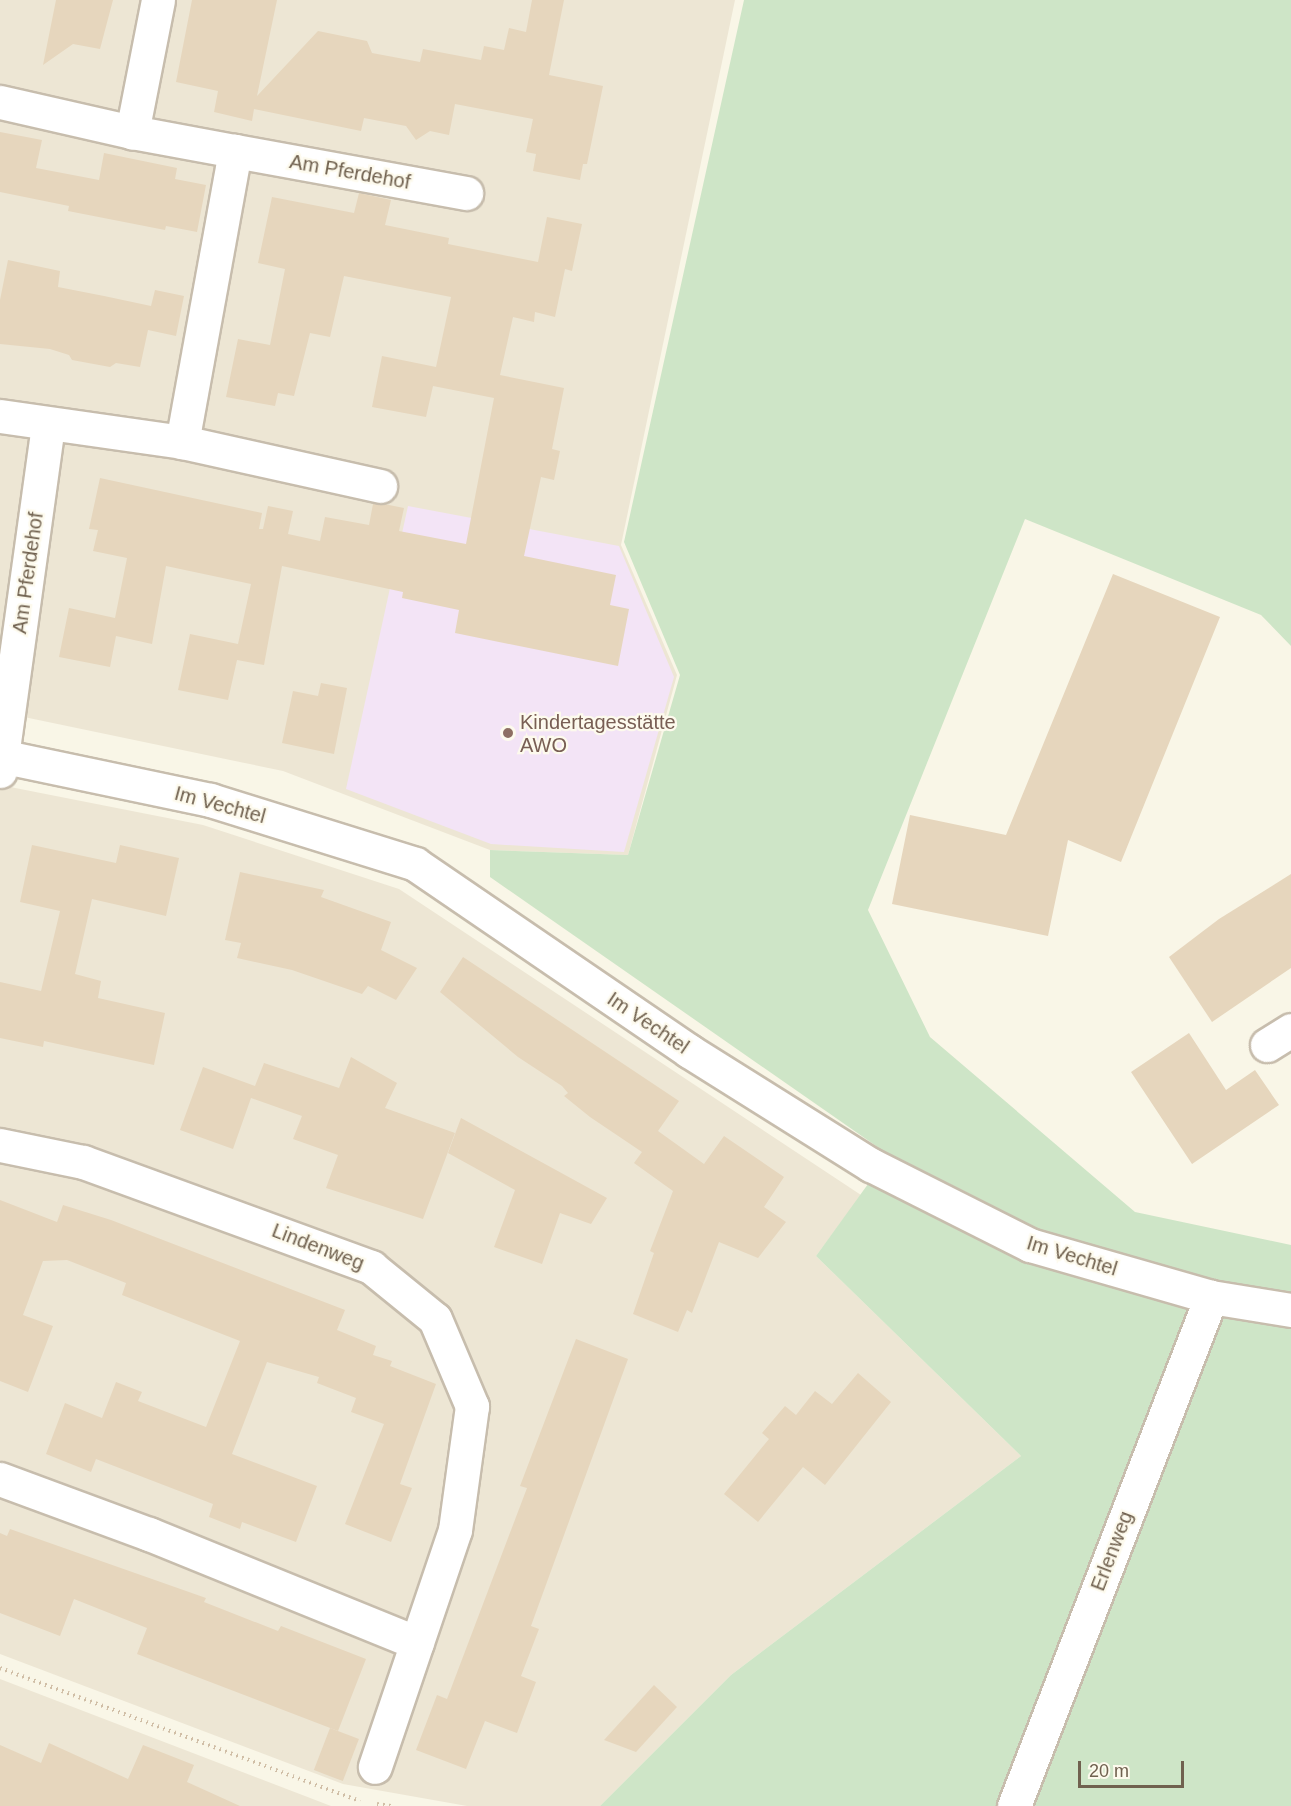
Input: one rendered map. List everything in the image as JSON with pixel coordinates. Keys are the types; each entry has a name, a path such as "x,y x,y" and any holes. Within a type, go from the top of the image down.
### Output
{"street":[{"path":"132,132 158,0"},
{"name":"Am Pferdehof","path":"0,102 132,132 466,193"},
{"path":"182,442 235,151"},
{"path":"0,416 182,442 380,486"},
{"name":"Am Pferdehof","path":"1,761 48,424"},
{"name":"Im Vechtel","path":"1,761 210,800 415,864 689,1051 871,1165 1030,1245 1211,1297 1291,1310"},
{"name":"Lindenweg","path":"0,1145 83,1162 371,1268 435,1319 472,1407 455,1530 375,1767"},
{"name":"Erlenweg","path":"1014,1806 1211,1297"},
{"path":"0,1479 149,1534 417,1643"}],"path":[{"path":"0,1668 346,1798 364,1801"},
{"path":"372,1806 373,1803 391,1806"}],"shaded area":[{"path":"0,0 735,0 621,545 677,675 628,855 490,850 283,771 0,712"},
{"name":"Kindertagesstätte AWO","path":"408,506 619,546 674,677 624,852 491,844 346,789"},
{"path":"0,785 203,825 399,889 861,1195 816,1256 1021,1456 731,1675 600,1806 467,1806 343,1784 0,1654"},
{"path":"0,1679 331,1806 0,1806"}],"green space":[{"path":"744,0 1291,0 1291,646 1261,615 1025,519 868,910 930,1037 1135,1212 1291,1245 1291,1806 600,1806 731,1675 1021,1456 816,1256 889,1155 490,877 490,850 628,855 680,675 624,542"}],"building":[{"path":"56,0 113,0 100,49 73,44 43,65"},
{"path":"192,0 277,0 257,96 318,31 367,41 372,53 420,62 423,49 481,60 484,46 504,50 509,28 526,32 532,0 564,0 549,75 603,86 587,164 583,164 580,180 533,171 536,154 526,152 533,119 455,104 449,135 430,131 416,140 406,126 364,118 361,131 254,109 252,121 214,112 218,91 176,82"},
{"path":"0,132 42,140 36,168 99,180 104,153 177,168 175,179 206,185 197,232 166,226 165,230 68,211 69,206 0,192"},
{"path":"359,193 391,200 385,225 449,238 448,244 538,262 547,217 582,224 572,271 565,269 555,317 535,312 534,322 513,317 500,375 564,388 552,449 560,451 554,480 541,477 524,556 616,575 610,605 629,609 618,666 455,633 459,610 402,598 403,592 282,566 264,665 237,660 228,700 178,690 190,634 238,644 251,584 166,566 152,644 116,636 110,667 59,657 69,608 115,618 127,558 93,551 98,530 89,529 100,478 262,513 259,529 263,529 268,506 293,511 288,534 320,541 325,517 369,525 373,504 384,504 404,508 399,531 466,544 494,398 433,386 426,417 372,407 382,356 436,367 451,297 344,276 330,337 310,333 294,396 278,393 275,406 226,397 238,339 270,345 285,269 258,263 272,197 354,213"},
{"path":"8,260 60,271 58,287 151,306 155,290 184,296 176,336 148,330 140,367 116,363 110,367 72,360 69,355 50,349 0,344 0,300"},
{"path":"1113,574 1220,617 1121,862 1068,840 1048,936 892,904 910,815 1006,835"},
{"path":"321,683 347,688 334,754 282,743 293,691 318,696"},
{"path":"32,845 116,863 120,845 179,858 166,916 92,899 75,974 101,981 98,998 165,1013 154,1065 44,1041 43,1047 0,1038 0,982 41,991 60,911 20,902"},
{"path":"240,872 324,890 321,897 391,922 381,950 417,968 396,1000 368,986 362,994 292,970 237,958 241,943 225,940"},
{"path":"1291,874 1291,968 1212,1022 1169,957 1219,919"},
{"path":"463,957 679,1101 658,1131 704,1164 724,1136 784,1177 764,1207 786,1222 758,1258 719,1242 692,1313 687,1310 678,1332 633,1314 654,1253 650,1251 673,1191 634,1163 642,1152 590,1117 564,1096 568,1093 562,1086 518,1057 440,992"},
{"path":"1189,1033 1226,1090 1255,1070 1279,1105 1192,1164 1131,1072"},
{"path":"351,1057 397,1083 385,1108 455,1133 423,1219 326,1188 338,1155 293,1139 302,1116 251,1098 233,1149 180,1130 203,1067 255,1086 264,1063 339,1088"},
{"path":"461,1118 607,1198 591,1224 560,1213 542,1264 494,1247 515,1190 448,1153"},
{"path":"0,1200 57,1222 63,1205 111,1220 345,1310 337,1330 376,1346 373,1355 392,1361 390,1366 436,1384 400,1484 412,1488 391,1542 345,1524 384,1424 351,1412 356,1398 317,1383 319,1377 267,1362 232,1454 317,1486 296,1542 242,1522 240,1529 209,1517 213,1504 96,1459 91,1472 46,1454 65,1403 102,1418 116,1382 142,1392 138,1401 206,1427 240,1341 122,1295 126,1283 67,1260 43,1261 23,1315 53,1326 28,1392 0,1381"},
{"path":"576,1339 628,1359 531,1626 539,1629 521,1676 536,1682 517,1733 485,1721 466,1769 416,1750 437,1695 447,1699 527,1488 520,1486"},
{"path":"858,1373 891,1402 825,1485 803,1467 758,1522 724,1494 769,1439 762,1433 785,1406 796,1415 815,1391 832,1404"},
{"path":"10,1529 206,1598 204,1602 278,1631 281,1626 366,1659 338,1731 137,1654 147,1628 74,1599 60,1636 0,1613 0,1533 7,1536"},
{"path":"654,1685 677,1707 636,1752 604,1740"},
{"path":"330,1728 359,1739 343,1781 314,1770"},
{"path":"49,1743 128,1779 143,1745 194,1765 187,1782 240,1806 0,1806 0,1745 41,1763"}],"place":[{"name":"Kindertagesstätte AWO","path":"508,733"}]}
